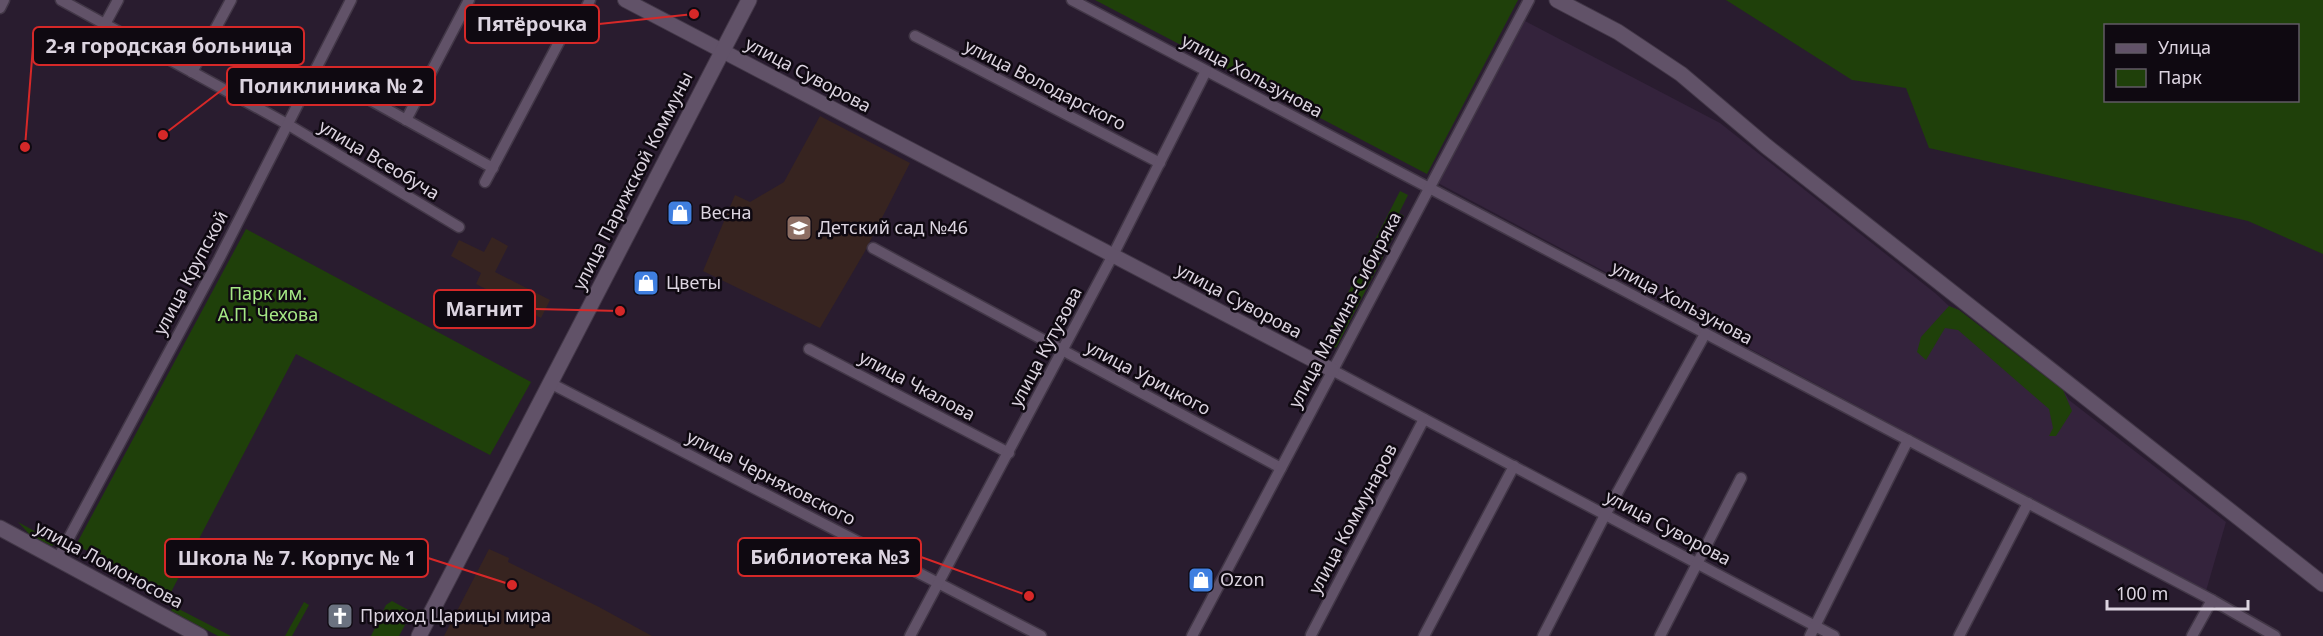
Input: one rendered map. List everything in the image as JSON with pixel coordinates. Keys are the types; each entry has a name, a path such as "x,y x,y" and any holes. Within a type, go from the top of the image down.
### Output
{"main road":[{"name":"улица Парижской Коммуны","path":"419,636 749,0"},
{"path":"1557,0 1618,32 1681,74 1766,146 2323,585"},
{"name":"улица Ломоносова","path":"0,528 200,636"}],"street":[{"path":"0,8 4,0"},
{"name":"улица Всеобуча","path":"61,0 287,124 459,227"},
{"path":"105,24 118,0"},
{"path":"192,72 231,0"},
{"name":"улица Крупской","path":"57,560 219,259 351,0"},
{"path":"406,120 469,0"},
{"path":"485,182 567,27 580,20 590,0"},
{"name":"улица Суворова","path":"625,0 1514,466 1697,564 1813,631 1834,636"},
{"name":"улица Хользунова","path":"1072,0 2028,503 2275,636"},
{"name":"улица Мамина-Сибиряка","path":"1192,636 1529,0"},
{"name":"улица Володарского","path":"915,36 1160,163"},
{"path":"316,70 493,168"},
{"name":"улица Кутузова","path":"910,636 1063,351 1206,71"},
{"name":"улица Урицкого","path":"873,248 1281,468"},
{"path":"1543,636 1605,515 1705,333"},
{"name":"улица Чкалова","path":"809,349 1009,453"},
{"name":"улица Черняховского","path":"550,383 1041,636"},
{"name":"улица Коммунаров","path":"1311,635 1424,419"},
{"path":"1813,631 1908,440"},
{"path":"1424,636 1514,466"},
{"path":"1660,636 1742,478"},
{"path":"1959,636 2028,503"},
{"path":"2192,636 2211,600"}],"shaded area":[{"path":"1525,21 1720,123 1949,306 1959,310 2063,390 2069,400 2226,522 2206,591 1438,183"},
{"name":"Детский сад №46","path":"820,116 910,163 864,253 820,328 703,271 735,195 750,202 784,182"},
{"path":"492,237 508,246 495,272 550,300 541,318 476,284 481,273 451,256 459,240 484,252"},
{"path":"489,549 509,558 508,562 652,636 444,636"}],"green space":[{"path":"1095,0 1518,0 1427,174"},
{"path":"1726,0 2323,0 2323,254 2248,221 1929,148 1906,88 1852,80"},
{"path":"1400,191 1408,195 1399,213 1404,216 1336,348 1323,342"},
{"name":"Парк им. А.П. Чехова","path":"246,229 531,382 490,455 296,354 170,594 76,545"},
{"path":"1949,306 1959,310 2063,390 2072,411 2056,436 2049,436 2053,428 2049,409 1958,330 1945,328 1926,360 1917,352 1921,337"},
{"path":"18,522 56,543 52,546 31,536"},
{"path":"392,601 412,612 399,636 371,636 386,605"},
{"path":"304,602 309,605 292,636 285,636"},
{"path":"173,606 231,636 218,636 171,611"}],"place":[{"name":"Пятёрочка","path":"694,14"},
{"name":"Поликлиника № 2","path":"163,135"},
{"name":"2-я городская больница","path":"25,147"},
{"name":"Весна","path":"680,213"},
{"name":"Детский сад №46","path":"799,228"},
{"name":"Цветы","path":"646,283"},
{"name":"Магнит","path":"620,311"},
{"name":"Ozon","path":"1201,580"},
{"name":"Школа № 7. Корпус № 1","path":"512,585"},
{"name":"Библиотека №3","path":"1029,596"},
{"name":"Приход Царицы мира","path":"340,616"}]}
